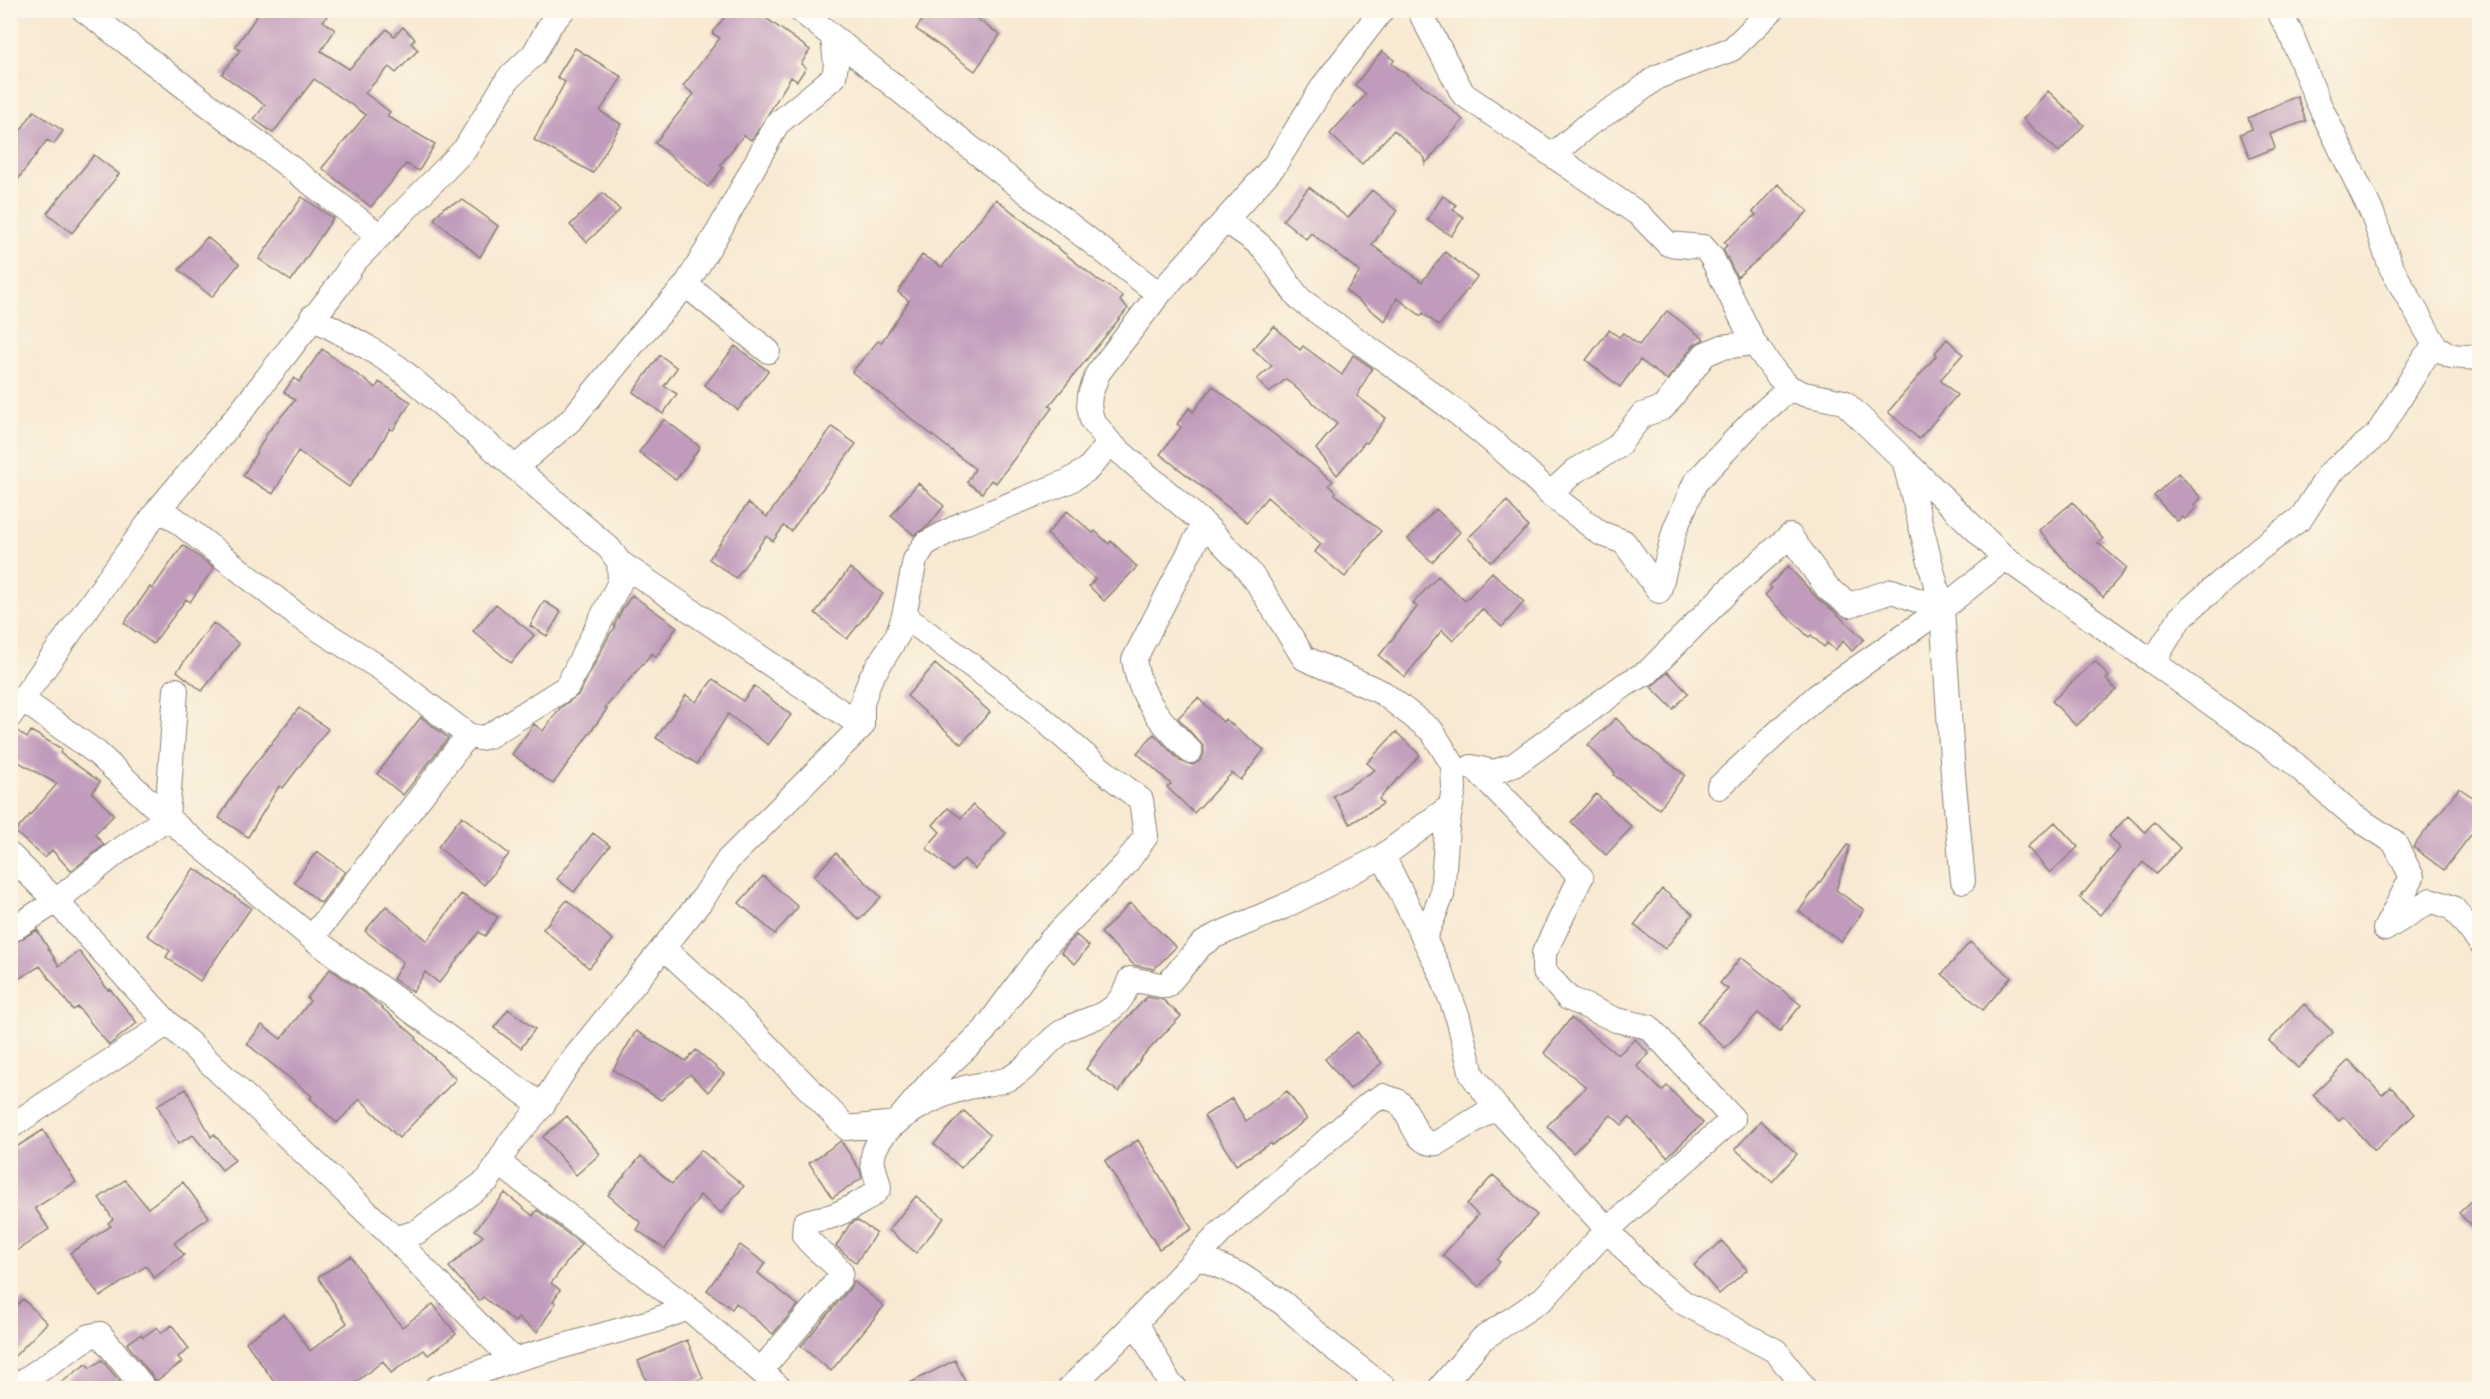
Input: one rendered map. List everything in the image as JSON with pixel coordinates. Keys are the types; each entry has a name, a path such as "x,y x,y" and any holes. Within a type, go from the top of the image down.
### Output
{"street":[{"path":"84,10 379,235"},
{"path":"542,1106 312,938 167,818 97,753 17,708 158,510 240,413 312,317 336,289 354,262 379,235 428,190 465,149 508,79 534,54 550,25 563,10"},
{"path":"800,10 1159,294"},
{"path":"1382,10 1324,85 1274,166 1159,294 1098,373 1090,395 1089,406 1092,420 1110,443 1204,524 1241,562 1257,582 1304,658 1383,693 1408,711 1432,730 1464,766 1581,877 1544,953 1544,971 1568,998 1616,1020 1649,1027 1733,1119 1607,1230 1544,1298 1482,1339 1440,1389"},
{"path":"1419,10 1463,94 1554,154 1640,215 1668,244 1702,247 1711,256 1754,343 1777,375 1790,388 1804,394 1844,402 1867,421 1879,438 2005,558 2288,758 2354,816 2394,842 2412,877 2385,929 2431,900 2453,908 2480,942"},
{"path":"1554,154 1589,123 1621,104 1657,76 1732,49 1772,10"},
{"path":"2278,10 2291,34 2317,100 2372,213 2391,267 2436,347 2451,356 2480,358"},
{"path":"515,468 572,419 637,339 686,285 721,227 777,124 834,77 837,64 833,37"},
{"path":"1226,221 1255,240 1270,256 1286,284 1302,300 1444,401 1530,474 1550,494 1600,533 1624,542 1659,591 1675,529 1695,483 1752,422 1790,388"},
{"path":"686,285 768,351"},
{"path":"312,317 367,347 399,368 609,548 619,562 862,726"},
{"path":"1550,494 1575,471 1617,447 1642,415 1663,408 1705,354 1722,347 1754,343"},
{"path":"2153,662 2180,618 2259,549 2301,518 2330,473 2378,434 2425,357 2436,347"},
{"path":"395,1239 417,1232 488,1180 512,1140 542,1106 563,1072 704,897 729,860 862,726 862,703 870,679 897,636 904,616 915,560 925,544 964,523 1069,481 1088,469 1110,443"},
{"path":"1904,460 1942,609 1963,881"},
{"path":"158,510 175,519 306,621 380,668 468,735 480,738 489,736 567,687 620,582 619,562"},
{"path":"1190,751 1158,719 1137,678 1134,660 1204,524"},
{"path":"1464,766 1494,772 1514,765 1626,684 1648,672 1734,585 1790,536 1828,589 1850,605 1892,591 1942,609"},
{"path":"1719,787 1817,696 1942,609 2005,558"},
{"path":"760,1370 839,1278 841,1272 836,1264 814,1249 804,1235 805,1223 816,1218 828,1217 874,1195 879,1188 872,1158 879,1143 934,1078 984,1030 1050,941 1125,865 1146,836 1141,800 1096,765 1035,712 904,616"},
{"path":"167,818 176,690"},
{"path":"312,938 468,735"},
{"path":"1424,939 1442,895 1447,827 1454,789 1464,766"},
{"path":"664,948 732,1010 847,1128 896,1123 929,1101 963,1088 1005,1080 1018,1074 1064,1031 1098,1017 1120,1002 1130,979 1166,986 1202,945 1215,936 1283,907 1383,856 1451,806"},
{"path":"10,931 56,901 120,850 167,818"},
{"path":"10,855 56,901 168,1023 395,1239 513,1360"},
{"path":"1383,856 1442,975 1458,1018 1472,1075 1496,1107 1648,1274 1684,1303 1776,1352 1804,1389"},
{"path":"10,1127 168,1023"},
{"path":"1070,1389 1136,1323 1221,1232 1265,1191 1370,1103 1383,1096 1397,1101 1422,1140 1430,1144 1437,1143 1496,1107"},
{"path":"500,1163 688,1308 780,1389"},
{"path":"1198,1257 1240,1275 1283,1303 1384,1389"},
{"path":"436,1389 513,1360 653,1321 688,1308"},
{"path":"1136,1323 1175,1389"},
{"path":"13,1389 90,1336 100,1334 144,1389"},
{"path":"1362,1389 1365,1375 1384,1389"}],"building":[{"path":"261,10 318,10 327,17 323,21 335,30 321,51 349,69 387,29 394,36 403,27 415,39 411,43 418,50 396,73 389,67 365,93 390,112 387,116 435,144 419,171 406,164 371,207 322,168 366,115 314,79 273,133 254,119 265,105 222,74 240,50 235,47"},
{"path":"730,10 755,10 810,50 801,64 806,68 797,81 791,77 754,137 751,140 744,135 720,165 723,168 708,187 655,143 694,94 683,86 720,38 712,33"},
{"path":"929,10 964,10 1000,35 975,71 916,29"},
{"path":"575,48 622,77 600,111 621,124 593,173 534,140 565,82 557,77"},
{"path":"1382,51 1394,60 1392,64 1430,91 1463,120 1425,164 1425,158 1394,130 1362,164 1330,134 1366,94 1355,85"},
{"path":"2048,91 2084,125 2059,152 2023,119"},
{"path":"2297,96 2306,121 2270,134 2275,148 2250,158 2240,134 2252,129 2248,118"},
{"path":"34,111 63,131 54,144 47,140 10,190 10,140 19,129 21,130"},
{"path":"94,155 119,174 72,233 47,213"},
{"path":"1778,184 1808,211 1779,242 1737,277 1723,249 1727,246 1724,242 1756,215 1753,212"},
{"path":"1309,187 1348,218 1372,190 1397,211 1372,245 1422,282 1445,252 1477,277 1439,326 1423,313 1421,316 1397,298 1385,321 1346,291 1360,272 1311,233 1306,239 1283,220"},
{"path":"603,193 620,210 587,242 570,225"},
{"path":"1443,196 1456,205 1453,210 1464,217 1451,236 1427,220"},
{"path":"302,197 333,218 291,281 259,259"},
{"path":"996,199 1103,284 1123,297 1120,301 1128,308 1049,406 1052,408 996,483 991,480 982,493 967,482 975,469 852,372 878,341 881,343 909,301 898,292 922,255 942,267"},
{"path":"463,200 498,226 480,257 434,219 444,207"},
{"path":"207,237 239,264 212,297 179,270"},
{"path":"1667,311 1704,339 1694,345 1667,380 1640,360 1620,387 1586,360 1609,330 1619,337 1623,333 1639,345"},
{"path":"1274,326 1300,350 1303,346 1342,375 1353,355 1372,368 1357,396 1386,418 1367,443 1365,442 1337,475 1316,449 1337,424 1286,379 1269,393 1257,379 1272,366 1253,349"},
{"path":"1947,339 1963,354 1940,380 1957,395 1919,439 1888,412 1937,355 1935,353"},
{"path":"735,346 768,371 738,410 705,385"},
{"path":"322,349 376,388 379,382 411,402 393,430 390,428 373,457 371,456 349,487 298,451 273,494 243,476 268,432 295,400 284,392 294,378 299,382"},
{"path":"660,355 677,368 664,386 677,394 663,414 633,392"},
{"path":"1213,386 1333,481 1329,485 1336,492 1335,494 1381,531 1345,577 1315,552 1321,544 1267,497 1247,522 1160,454 1181,427 1177,424 1189,408 1193,412"},
{"path":"664,419 700,447 676,480 639,452"},
{"path":"832,427 856,444 791,531 784,526 773,541 766,536 736,578 709,559 748,503 767,517"},
{"path":"2178,473 2201,498 2194,505 2196,508 2185,519 2183,517 2177,521 2154,496"},
{"path":"918,483 944,506 928,526 914,535 891,516"},
{"path":"1507,501 1528,527 1491,562 1468,538"},
{"path":"2073,502 2103,539 2098,543 2127,568 2103,597 2072,569 2039,530"},
{"path":"1436,509 1460,532 1432,562 1408,539"},
{"path":"1067,511 1109,544 1111,541 1137,567 1104,601 1089,586 1095,579 1047,534"},
{"path":"183,545 214,568 190,602 186,599 153,644 124,623 150,587 152,589"},
{"path":"1788,566 1819,600 1864,639 1852,651 1843,641 1835,650 1827,643 1824,647 1811,635 1809,637 1765,595 1772,588 1769,586"},
{"path":"850,568 883,594 847,639 815,613"},
{"path":"1492,572 1524,602 1502,627 1482,609 1453,641 1442,630 1405,677 1379,656 1417,607 1413,603 1438,576 1465,601"},
{"path":"632,595 677,627 656,657 652,653 605,708 607,709 553,784 512,754 534,724 543,731 560,708 579,694"},
{"path":"544,601 561,612 547,636 530,626"},
{"path":"496,604 534,635 511,663 473,631"},
{"path":"213,623 239,644 202,691 177,671"},
{"path":"2095,661 2109,677 2106,679 2116,690 2076,726 2052,701"},
{"path":"935,664 990,712 961,744 907,696"},
{"path":"1668,672 1688,693 1673,709 1651,687"},
{"path":"713,679 743,701 754,686 791,715 768,745 728,714 697,764 656,738 686,695 696,702"},
{"path":"1198,698 1223,722 1225,719 1264,750 1241,780 1232,773 1194,813 1167,787 1171,784 1137,753 1154,734 1180,761 1193,765 1200,761 1204,754 1204,747 1178,718"},
{"path":"299,708 328,729 283,788 279,786 248,837 219,818 243,779"},
{"path":"421,717 448,738 403,795 377,774"},
{"path":"1616,718 1632,735 1685,775 1659,809 1614,775 1615,773 1588,745"},
{"path":"15,729 27,738 31,731 62,749 60,753 100,782 92,793 114,815 95,834 104,845 71,871 52,850 45,858 15,832 57,784 15,760 18,754 10,748 10,730"},
{"path":"1396,732 1420,755 1379,799 1383,804 1350,824 1333,796 1375,770 1367,763"},
{"path":"2459,788 2480,802 2480,823 2444,870 2413,847"},
{"path":"1596,794 1632,827 1606,855 1571,822"},
{"path":"973,805 1006,833 975,869 964,859 953,871 926,848 940,832 933,825 948,808 961,818"},
{"path":"462,816 509,854 484,885 438,847"},
{"path":"2128,816 2145,832 2154,822 2180,848 2156,874 2143,862 2100,915 2080,898 2120,848 2109,836"},
{"path":"2055,822 2078,847 2050,873 2027,847"},
{"path":"593,833 610,846 574,892 557,879"},
{"path":"1847,845 1850,846 1836,890 1864,910 1841,942 1799,911"},
{"path":"317,851 345,872 321,903 294,882"},
{"path":"836,853 881,897 859,920 814,876"},
{"path":"194,868 251,908 200,981 166,957 170,951 147,935"},
{"path":"763,876 798,907 775,934 739,903"},
{"path":"1662,889 1693,914 1665,949 1634,925"},
{"path":"461,894 498,917 485,936 479,932 439,983 425,972 413,992 393,979 403,962 365,931 386,906 427,941"},
{"path":"567,900 613,940 589,968 543,929"},
{"path":"1130,903 1176,947 1154,969 1134,965 1101,933"},
{"path":"37,930 59,966 79,951 108,990 110,989 137,1023 109,1045 78,1007 73,1010 40,966 10,984 10,945"},
{"path":"1076,935 1089,946 1075,964 1061,952"},
{"path":"1970,942 2011,977 1983,1010 1942,974"},
{"path":"1741,957 1801,1005 1780,1031 1758,1013 1725,1048 1697,1022 1728,989 1720,983"},
{"path":"330,969 368,996 417,1038 416,1040 456,1079 399,1138 360,1099 337,1123 310,1098 312,1096 247,1044 262,1025 281,1039 310,1001 307,998"},
{"path":"1147,997 1163,1000 1181,1016 1142,1057 1119,1092 1086,1069 1106,1040"},
{"path":"2304,1004 2333,1032 2298,1068 2269,1041"},
{"path":"508,1009 535,1029 521,1048 494,1028"},
{"path":"1571,1018 1618,1055 1635,1039 1649,1054 1637,1066 1662,1091 1667,1086 1703,1123 1667,1157 1629,1117 1622,1125 1611,1115 1573,1153 1547,1126 1586,1087 1544,1053"},
{"path":"636,1031 686,1061 696,1050 724,1074 708,1092 690,1074 661,1100 613,1070"},
{"path":"1357,1032 1382,1063 1350,1089 1325,1059"},
{"path":"2349,1060 2382,1095 2391,1087 2415,1114 2374,1151 2344,1117 2339,1121 2313,1095"},
{"path":"186,1089 211,1137 214,1134 235,1160 222,1170 193,1135 178,1144 157,1105"},
{"path":"1287,1091 1307,1119 1272,1145 1271,1143 1236,1165 1204,1116 1232,1098 1246,1121"},
{"path":"964,1111 990,1135 961,1168 934,1144"},
{"path":"567,1116 600,1154 576,1175 543,1137"},
{"path":"1761,1121 1797,1154 1772,1182 1735,1149"},
{"path":"43,1130 76,1182 35,1208 49,1229 10,1255 10,1151"},
{"path":"1138,1140 1192,1229 1159,1249 1105,1161"},
{"path":"841,1141 860,1170 862,1178 832,1198 809,1163"},
{"path":"701,1150 744,1186 721,1213 700,1195 665,1249 637,1230 641,1223 608,1195 641,1156 672,1184"},
{"path":"1493,1175 1537,1215 1497,1260 1500,1262 1479,1287 1443,1255 1478,1215 1467,1204"},
{"path":"125,1180 148,1208 183,1182 209,1217 174,1243 184,1255 154,1278 146,1266 100,1297 70,1253 111,1226 108,1223 113,1219 99,1198"},
{"path":"505,1193 533,1216 537,1210 581,1244 551,1283 560,1290 553,1301 556,1303 537,1332 518,1318 515,1322 483,1297 479,1301 449,1267 483,1236 475,1230"},
{"path":"2480,1193 2480,1235 2459,1213"},
{"path":"916,1196 944,1218 916,1253 889,1230"},
{"path":"857,1220 876,1233 856,1263 836,1246 850,1224"},
{"path":"1722,1241 1747,1270 1719,1294 1694,1265"},
{"path":"740,1245 765,1263 758,1273 798,1305 773,1334 736,1303 732,1309 707,1290"},
{"path":"351,1256 372,1290 402,1327 433,1304 456,1334 428,1355 424,1350 391,1373 383,1361 347,1389 279,1389 246,1342 284,1314 310,1351 347,1323 318,1277"},
{"path":"853,1281 884,1306 831,1371 801,1346 850,1288"},
{"path":"23,1299 47,1323 10,1361 10,1312"},
{"path":"172,1325 189,1349 178,1357 182,1362 156,1381 127,1344 157,1327 161,1333"},
{"path":"687,1340 703,1378 678,1389 650,1389 638,1361"},
{"path":"102,1360 126,1389 53,1389 86,1364 90,1368"},
{"path":"955,1360 969,1389 898,1389"}]}
